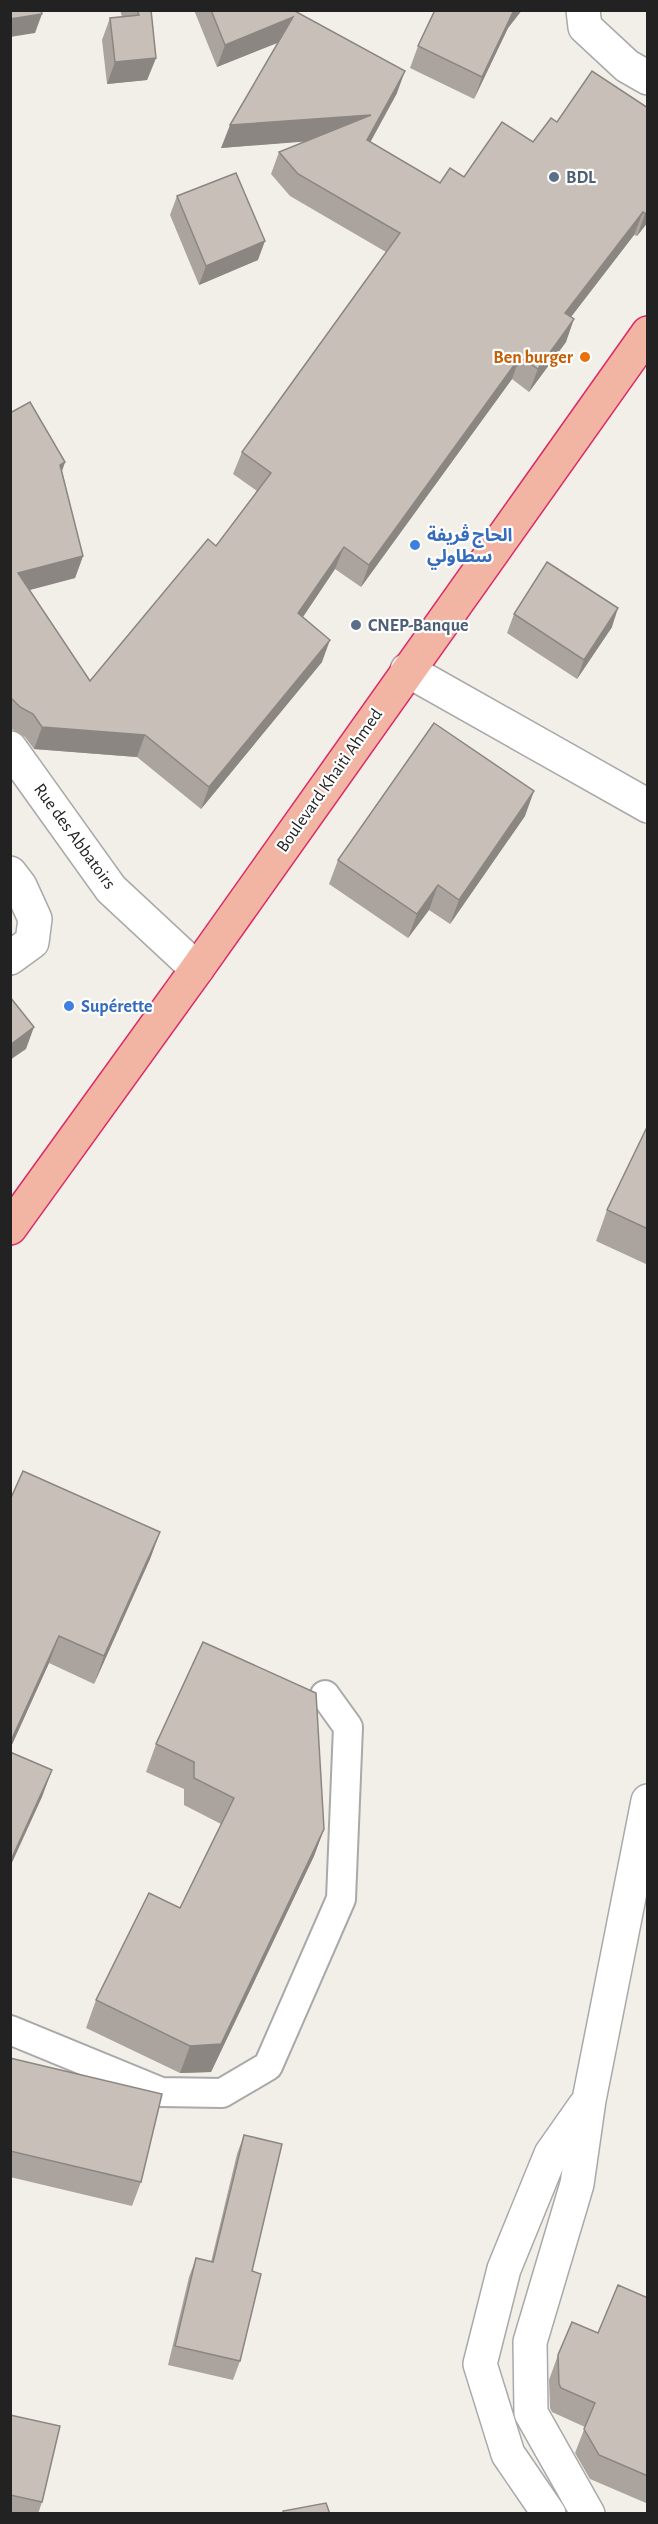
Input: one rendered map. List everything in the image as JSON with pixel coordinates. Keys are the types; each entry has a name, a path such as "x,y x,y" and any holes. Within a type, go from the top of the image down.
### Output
{"highway":[{"name":"Boulevard Khaiti Ahmed","path":"10,1228 197,969 648,333"}],"street":[{"path":"583,10 585,27 627,66 648,78"},
{"path":"407,670 648,806"},
{"name":"Rue des Abbatoirs","path":"10,748 111,889 197,969"},
{"path":"10,873 20,886 35,919 32,942 10,958"},
{"path":"588,2514 531,2413 530,2342 577,2184 589,2100 648,1800"},
{"path":"549,2514 508,2454 480,2364 504,2269 551,2154 589,2100"}],"lane":[{"path":"10,2030 161,2092 222,2093 268,2066 341,1899 348,1727 325,1695"}],"building":[{"path":"10,10 41,10 42,14 10,19"},
{"path":"137,10 151,10 156,58 115,62 110,18 139,15"},
{"path":"211,10 293,10 405,71 367,140 440,183 450,168 464,177 502,122 533,142 551,118 557,122 592,71 648,108 648,211 645,214 643,212 565,313 574,319 538,369 520,357 369,565 344,547 298,613 330,640 209,787 145,735 42,727 33,714 20,707 10,697 10,413 30,402 65,462 60,465 83,556 18,573 90,681 208,539 216,546 271,473 242,452 400,233 298,174 279,152 371,115 230,125 293,17 225,45"},
{"path":"435,10 514,10 482,77 418,46"},
{"path":"236,173 265,241 206,266 177,196"},
{"path":"547,562 618,608 584,660 514,614"},
{"path":"434,723 534,791 459,900 438,885 417,914 338,860"},
{"path":"10,997 34,1027 10,1045"},
{"path":"648,1125 648,1229 607,1210"},
{"path":"23,1471 160,1532 104,1656 59,1636 10,1743 10,1500"},
{"path":"203,1642 316,1693 324,1829 221,2044 190,2046 96,2000 149,1893 180,1908 234,1798 194,1778 194,1762 156,1744"},
{"path":"10,1752 52,1770 10,1862"},
{"path":"10,2058 162,2094 141,2182 10,2151"},
{"path":"244,2135 282,2144 252,2271 261,2274 240,2361 175,2346 196,2258 213,2262"},
{"path":"618,2285 648,2298 648,2476 599,2455 584,2429 595,2403 561,2388 559,2384 558,2355 572,2322 598,2333"},
{"path":"10,2415 60,2426 42,2502 10,2495"},
{"path":"326,2503 330,2514 284,2514 283,2511"}],"place":[{"name":"BDL","path":"554,177"},
{"name":"Ben burger","path":"585,357"},
{"name":"الحاج ڨريفة سطاولي","path":"415,545"},
{"name":"CNEP-Banque","path":"356,625"},
{"name":"Supérette","path":"69,1006"}]}
